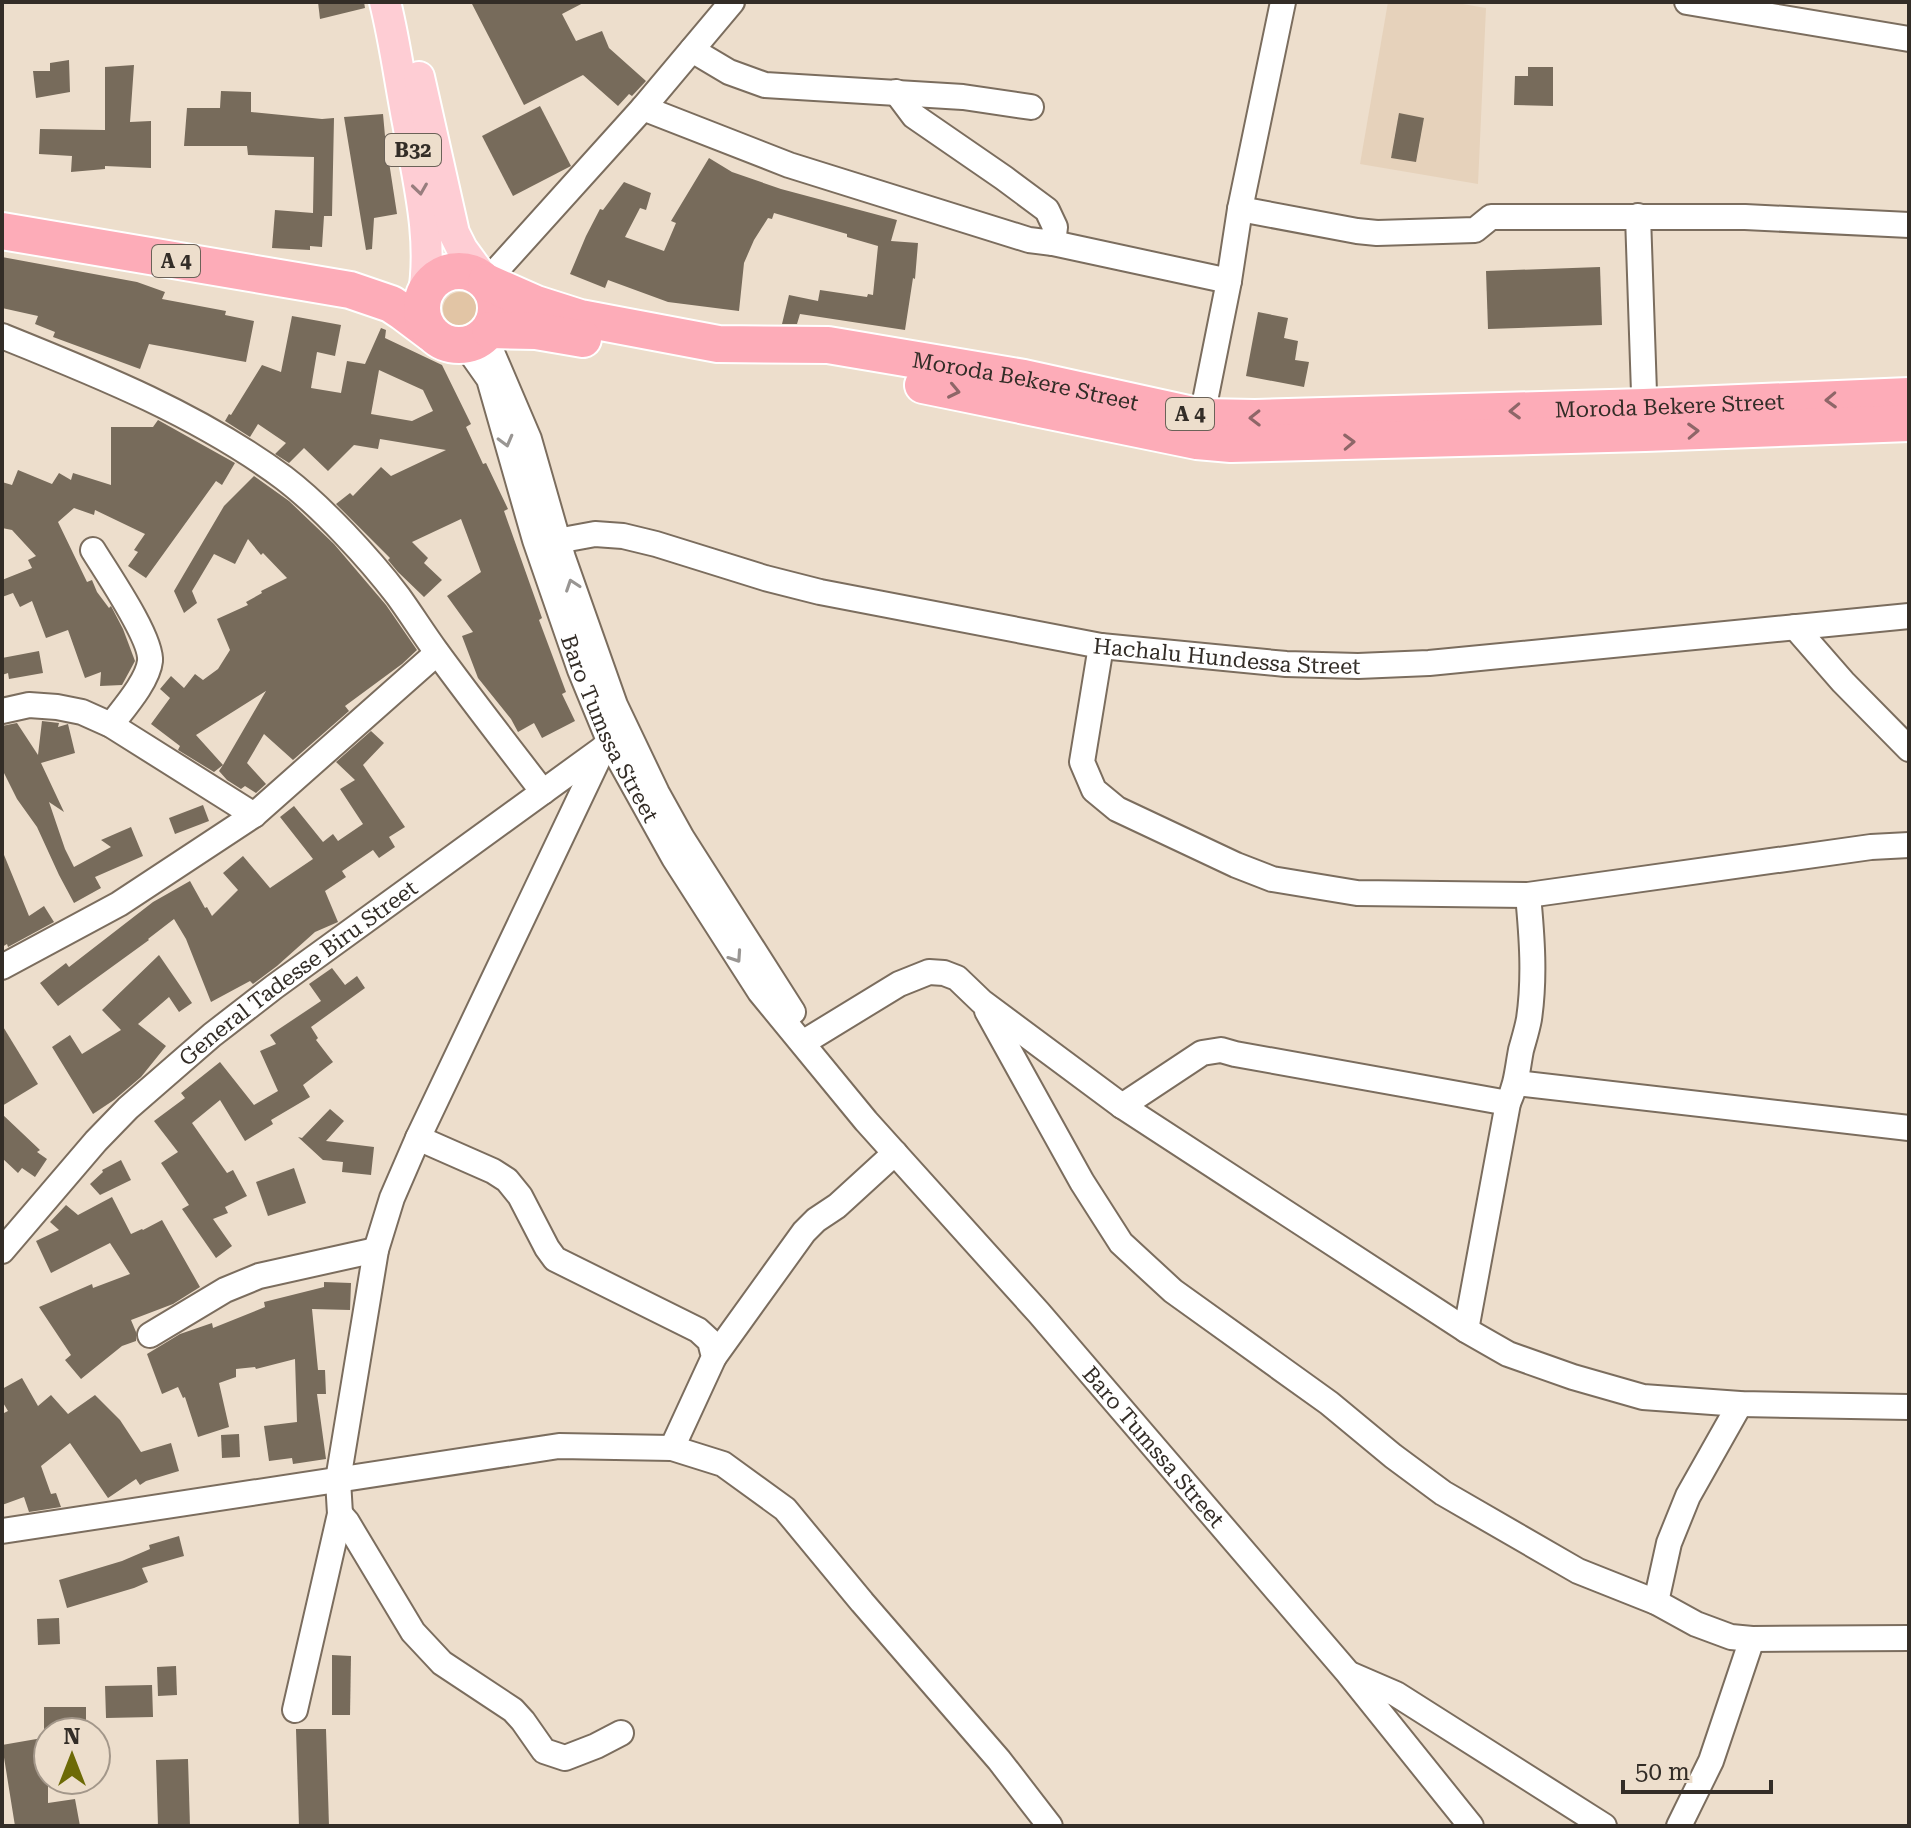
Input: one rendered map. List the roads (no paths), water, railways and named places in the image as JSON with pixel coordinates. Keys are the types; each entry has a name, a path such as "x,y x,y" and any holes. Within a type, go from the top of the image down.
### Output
{"highway":[{"name":"A 4","path":"2,231 350,290 391,304 431,333"},
{"path":"433,283 468,272 486,282"},
{"name":"B32","path":"480,337 494,322 496,305 495,296 486,282"},
{"name":"Moroda Bekere Street","path":"486,282 536,304 580,318 718,353"},
{"name":"B32","path":"431,333 422,311 433,283"},
{"name":"A 4","path":"350,290 433,283"},
{"name":"Moroda Bekere Street","path":"480,337 536,331 718,353 827,356 1024,378 1200,429 1255,418 1909,423"},
{"path":"431,333 453,345 480,337"},
{"name":"Moroda Bekere Street","path":"1644,420 1909,396"}],"main road":[{"name":"B32","path":"397,16 419,124 454,233 486,282"},
{"name":"B32","path":"419,124 421,192 433,283"}],"street":[{"path":"486,282 643,108 732,2"},
{"path":"1200,429 1240,209 1283,2"},
{"path":"1687,2 1774,9 1909,39"},
{"path":"692,50 729,72 765,85 963,97 1031,107"},
{"path":"896,92 914,116 1047,210 1055,227 1053,243"},
{"path":"643,108 789,165 1029,240 1229,281"},
{"path":"1240,209 1377,233 1475,230 1491,217 1745,217 1909,225"},
{"path":"1638,216 1644,420"},
{"path":"2,336 186,417 285,479 323,513 397,595 543,792"},
{"name":"Baro Tumssa Street","path":"480,337 529,439 557,541 615,705 614,741 682,838 828,1073"},
{"name":"Baro Tumssa Street","path":"480,337 535,540 580,670 674,858 733,953 760,992 895,1153 1039,1313 1348,1673 1471,1826"},
{"name":"Hachalu Hundessa Street","path":"557,541 595,534 623,536 820,592 1101,646 1286,664 1358,666 1493,658 1909,616"},
{"path":"93,550 149,648 147,672 111,725"},
{"path":"1795,627 1843,682 1909,749"},
{"path":"1101,646 1082,762 1094,790 1117,809 1272,879 1357,893 1528,895 1871,847 1909,845"},
{"path":"2,967 119,904 254,815 437,653"},
{"path":"2,711 29,705 82,712 111,725 254,815"},
{"path":"295,1710 340,1514 338,1480 376,1250 392,1198 418,1138 614,741"},
{"name":"General Tadesse Biru Street","path":"2,1251 128,1108 212,1035 614,741"},
{"path":"1871,847 1909,859"},
{"path":"1466,1330 1529,1021 1533,980 1528,895"},
{"path":"809,1039 899,984 929,972 944,973 957,978 982,1002 1122,1106 1466,1330 1508,1354 1643,1397 1740,1404 1909,1407"},
{"path":"982,1002 1082,1182 1121,1243 1173,1291 1329,1403 1443,1493 1578,1571 1656,1602 1731,1637 1909,1638"},
{"path":"1122,1106 1202,1053 1221,1050 1512,1093 1909,1128"},
{"path":"418,1138 507,1180 520,1196 555,1259 698,1330 710,1341 714,1357"},
{"path":"672,1448 714,1357 804,1232 895,1153"},
{"path":"150,1335 225,1290 259,1276 376,1250"},
{"path":"1656,1602 1669,1543 1688,1496 1740,1404"},
{"path":"2,1531 559,1446 672,1448 723,1464 785,1509 999,1760 1050,1826"},
{"path":"340,1514 413,1632 442,1663 513,1710 544,1751 565,1758 621,1733"},
{"path":"1679,1826 1711,1761 1752,1639"},
{"path":"1348,1673 1396,1694 1604,1826"}]}
